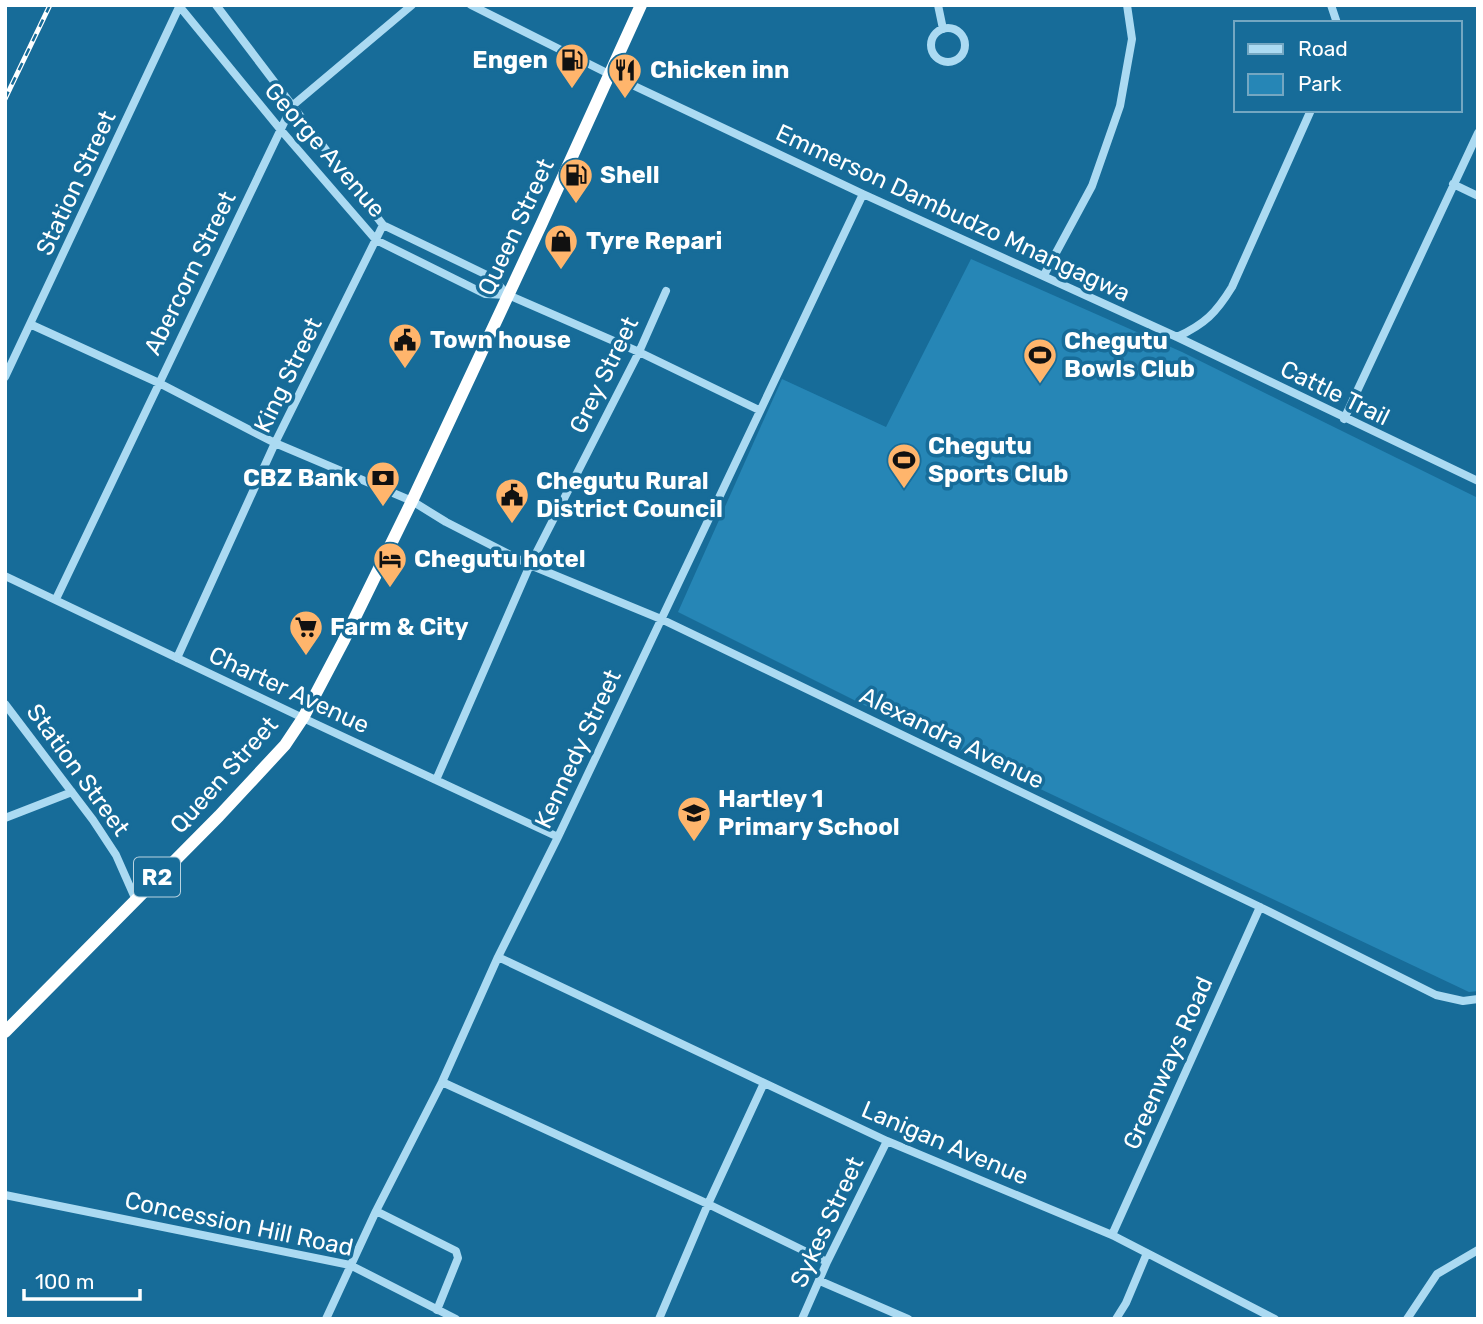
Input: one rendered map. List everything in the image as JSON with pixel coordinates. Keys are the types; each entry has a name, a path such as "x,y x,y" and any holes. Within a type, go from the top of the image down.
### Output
{"highway":[{"name":"Queen Street","path":"5,1032 219,816 285,745 303,718 344,642 412,500 641,5"}],"street":[{"name":"George Avenue","path":"216,5 383,225 491,277 508,295"},
{"name":"Abercorn Street","path":"56,599 292,106 412,5"},
{"name":"Emmerson Dambudzo Mnangagwa","path":"471,5 609,75 1177,337"},
{"path":"938,5 943,29"},
{"path":"1044,275 1092,186 1120,106 1132,39 1127,5"},
{"name":"George Avenue","path":"180,6 376,240 485,294 508,295 639,352 759,410"},
{"name":"Station Street","path":"5,377 180,6"},
{"path":"943,29 953,29 965,40 962,55 952,61 941,60 933,53 934,37 943,29"},
{"path":"1177,337 1196,328 1216,313 1232,287 1310,112"},
{"path":"1344,419 1478,133"},
{"path":"1453,184 1478,196"},
{"name":"Kennedy Street","path":"326,1319 376,1211 442,1082 498,957 558,837 863,194"},
{"name":"King Street","path":"177,658 275,443 383,225"},
{"name":"Grey Street","path":"436,780 530,565 639,352 666,291"},
{"name":"Alexandra Avenue","path":"32,324 159,383 275,443 412,500 446,522 530,565 661,619 1260,907 1436,995 1463,1001 1478,999"},
{"name":"Cattle Trail","path":"1177,337 1478,481"},
{"name":"Charter Avenue","path":"5,576 558,837"},
{"name":"Station Street","path":"5,704 116,855 135,898"},
{"path":"5,818 72,792"},
{"name":"Greenways Road","path":"1112,1235 1260,907"},
{"name":"Lanigan Avenue","path":"498,957 887,1141 1112,1235 1275,1319"},
{"path":"442,1082 708,1204 827,1262"},
{"path":"659,1319 764,1083"},
{"name":"Sykes Street","path":"802,1319 887,1141"},
{"name":"Concession Hill Road","path":"5,1195 350,1265 456,1319"},
{"path":"376,1211 456,1251 458,1258 437,1310"},
{"path":"1407,1319 1437,1274 1478,1250"},
{"path":"1116,1319 1126,1303 1147,1253"},
{"path":"820,1281 908,1319"}],"green space":[{"path":"971,259 1182,352 1478,498 1478,991 1469,992 882,714 678,612 782,379 886,427"}],"railway":[{"path":"5,99 50,5"}],"place":[{"name":"Engen","path":"572,90"},
{"name":"Chicken inn","path":"625,100"},
{"name":"Shell","path":"576,205"},
{"name":"Tyre Repari","path":"561,271"},
{"name":"Town house","path":"405,370"},
{"name":"Chegutu Bowls Club","path":"1040,385"},
{"name":"Chegutu Sports Club","path":"904,490"},
{"name":"CBZ Bank","path":"383,508"},
{"name":"Chegutu Rural District Council","path":"512,525"},
{"name":"Chegutu hotel","path":"390,589"},
{"name":"Farm & City","path":"306,657"},
{"name":"Hartley 1 Primary School","path":"694,843"}]}
